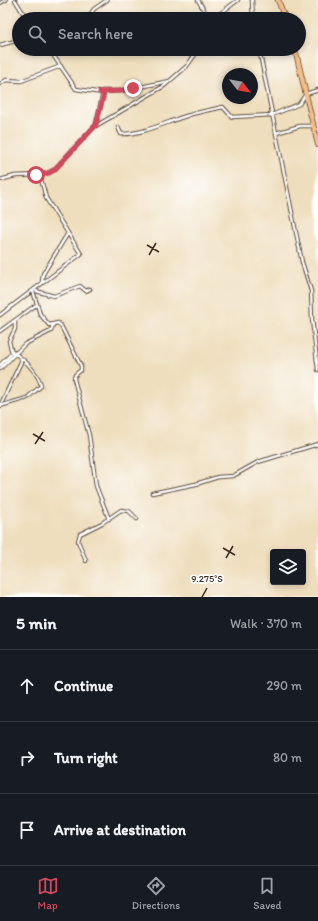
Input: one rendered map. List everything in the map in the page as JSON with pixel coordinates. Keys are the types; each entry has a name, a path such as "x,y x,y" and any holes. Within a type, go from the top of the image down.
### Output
{"highway":[{"path":"278,0 282,12"},
{"path":"297,56 318,145"}],"street":[{"path":"0,3 6,0"},
{"path":"14,0 22,12"},
{"path":"92,12 107,0"},
{"path":"198,0 205,12"},
{"path":"222,12 238,0"},
{"path":"252,0 253,12"},
{"path":"0,45 12,42"},
{"path":"55,56 76,89 100,92 120,91 170,81"},
{"path":"0,180 15,176 40,175 54,170 96,125 120,113 170,81 187,66 194,56"},
{"path":"260,56 302,262 311,291 312,319 318,370"},
{"path":"0,84 6,80 21,81 61,66"},
{"path":"118,127 121,134 127,134 151,129 198,112 223,107 232,117 272,115 299,104 306,94 318,90"},
{"path":"96,125 104,94 100,92"},
{"path":"276,133 300,126 313,127"},
{"path":"0,315 81,254 46,198 40,175"},
{"path":"42,282 43,274 68,232"},
{"path":"35,289 54,296 80,286 86,291 90,289"},
{"path":"35,289 35,298 43,318 49,325 58,323 61,326 81,366 81,370 75,375 74,379 89,435 96,486 109,520"},
{"path":"0,331 37,304"},
{"path":"0,406 28,398 41,386 36,376 21,358 12,351 9,342 15,329 15,321"},
{"path":"0,369 25,344 51,331 53,325"},
{"path":"0,365 11,355 12,351"},
{"path":"0,406 19,368 21,358"},
{"path":"152,493 201,483 218,477 233,476 254,464 318,444"},
{"path":"86,561 78,536 109,520 118,512 124,510 134,514 137,519"}],"route":[{"path":"36,175 49,173 54,170 96,125 104,94 100,92 112,90 120,91 133,88"}]}
